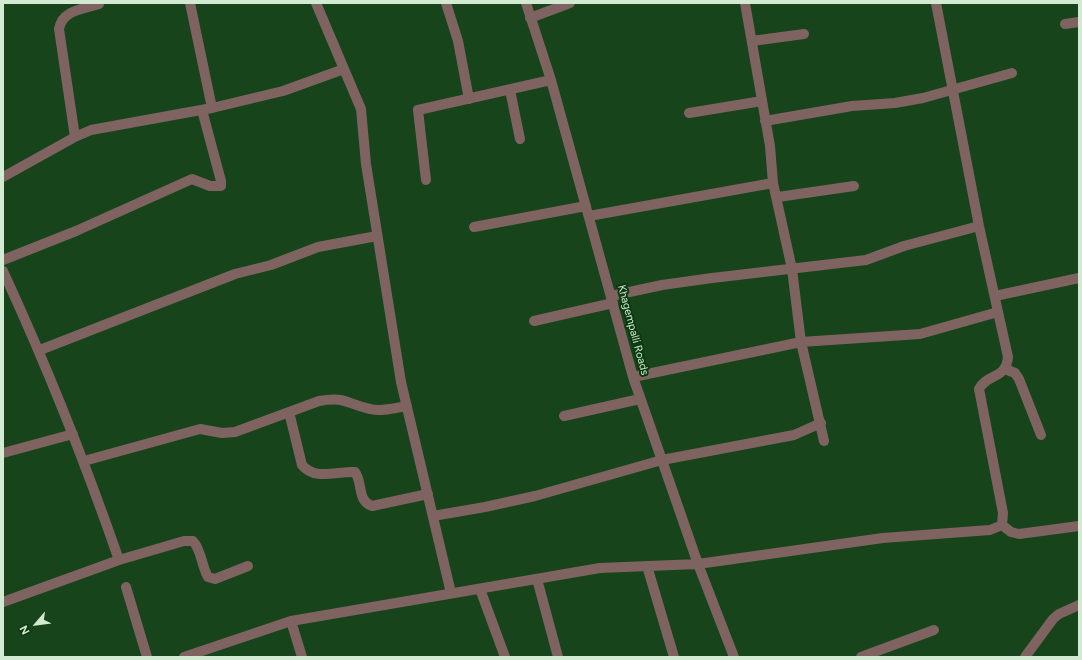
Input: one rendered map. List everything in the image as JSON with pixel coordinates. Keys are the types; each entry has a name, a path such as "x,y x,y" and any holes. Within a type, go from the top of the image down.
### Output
{"street":[{"path":"3,260 192,179 210,186 220,186 221,182 207,109 190,3"},
{"path":"316,3 361,108 366,164 401,382 451,594"},
{"path":"446,3 458,42 470,99"},
{"name":"Khagempalli Roads","path":"526,3 551,80 640,400 698,564 734,657"},
{"path":"530,18 570,3"},
{"path":"745,3 774,183 792,269 801,342 824,441"},
{"path":"936,3 979,226 1008,357 1008,366 1002,373 982,384 979,389 1003,513 1002,525"},
{"path":"75,137 58,28 60,21 66,14 99,4"},
{"path":"1065,24 1079,22"},
{"path":"752,41 804,34"},
{"path":"3,178 75,137 104,126 207,109 283,91 344,69"},
{"path":"765,121 852,106 895,103 923,98 953,88 1012,73"},
{"path":"426,180 418,110 551,80"},
{"path":"510,90 520,139"},
{"path":"689,113 762,101"},
{"path":"589,216 774,183"},
{"path":"778,197 854,186"},
{"path":"474,227 586,206"},
{"path":"534,321 669,284 873,258 904,246 979,226"},
{"path":"40,350 235,274 271,265 318,247 377,236"},
{"path":"3,272 40,350 84,461 119,560"},
{"path":"995,296 1079,278"},
{"path":"633,377 801,342 920,334 998,312"},
{"path":"1005,369 1015,373 1019,378 1041,435"},
{"path":"84,461 200,429 222,433 235,432 318,401 342,399 376,410 407,406"},
{"path":"564,416 640,400"},
{"path":"289,412 302,465 308,472 316,475 355,472 359,478 362,498 366,504 372,506 428,494"},
{"path":"433,516 535,496 662,461 794,435 821,423"},
{"path":"3,453 73,434"},
{"path":"1002,525 1012,532 1019,534 1079,526"},
{"path":"184,657 291,621 600,568 698,564 883,538 990,530 1002,525"},
{"path":"3,602 119,560 184,541 193,541 199,548 204,570 208,578 216,578 248,566"},
{"path":"647,566 674,657"},
{"path":"537,579 558,657"},
{"path":"126,587 147,657"},
{"path":"480,589 505,657"},
{"path":"1025,657 1053,619 1059,614 1079,605"},
{"path":"291,621 302,657"},
{"path":"861,657 934,630"}]}
